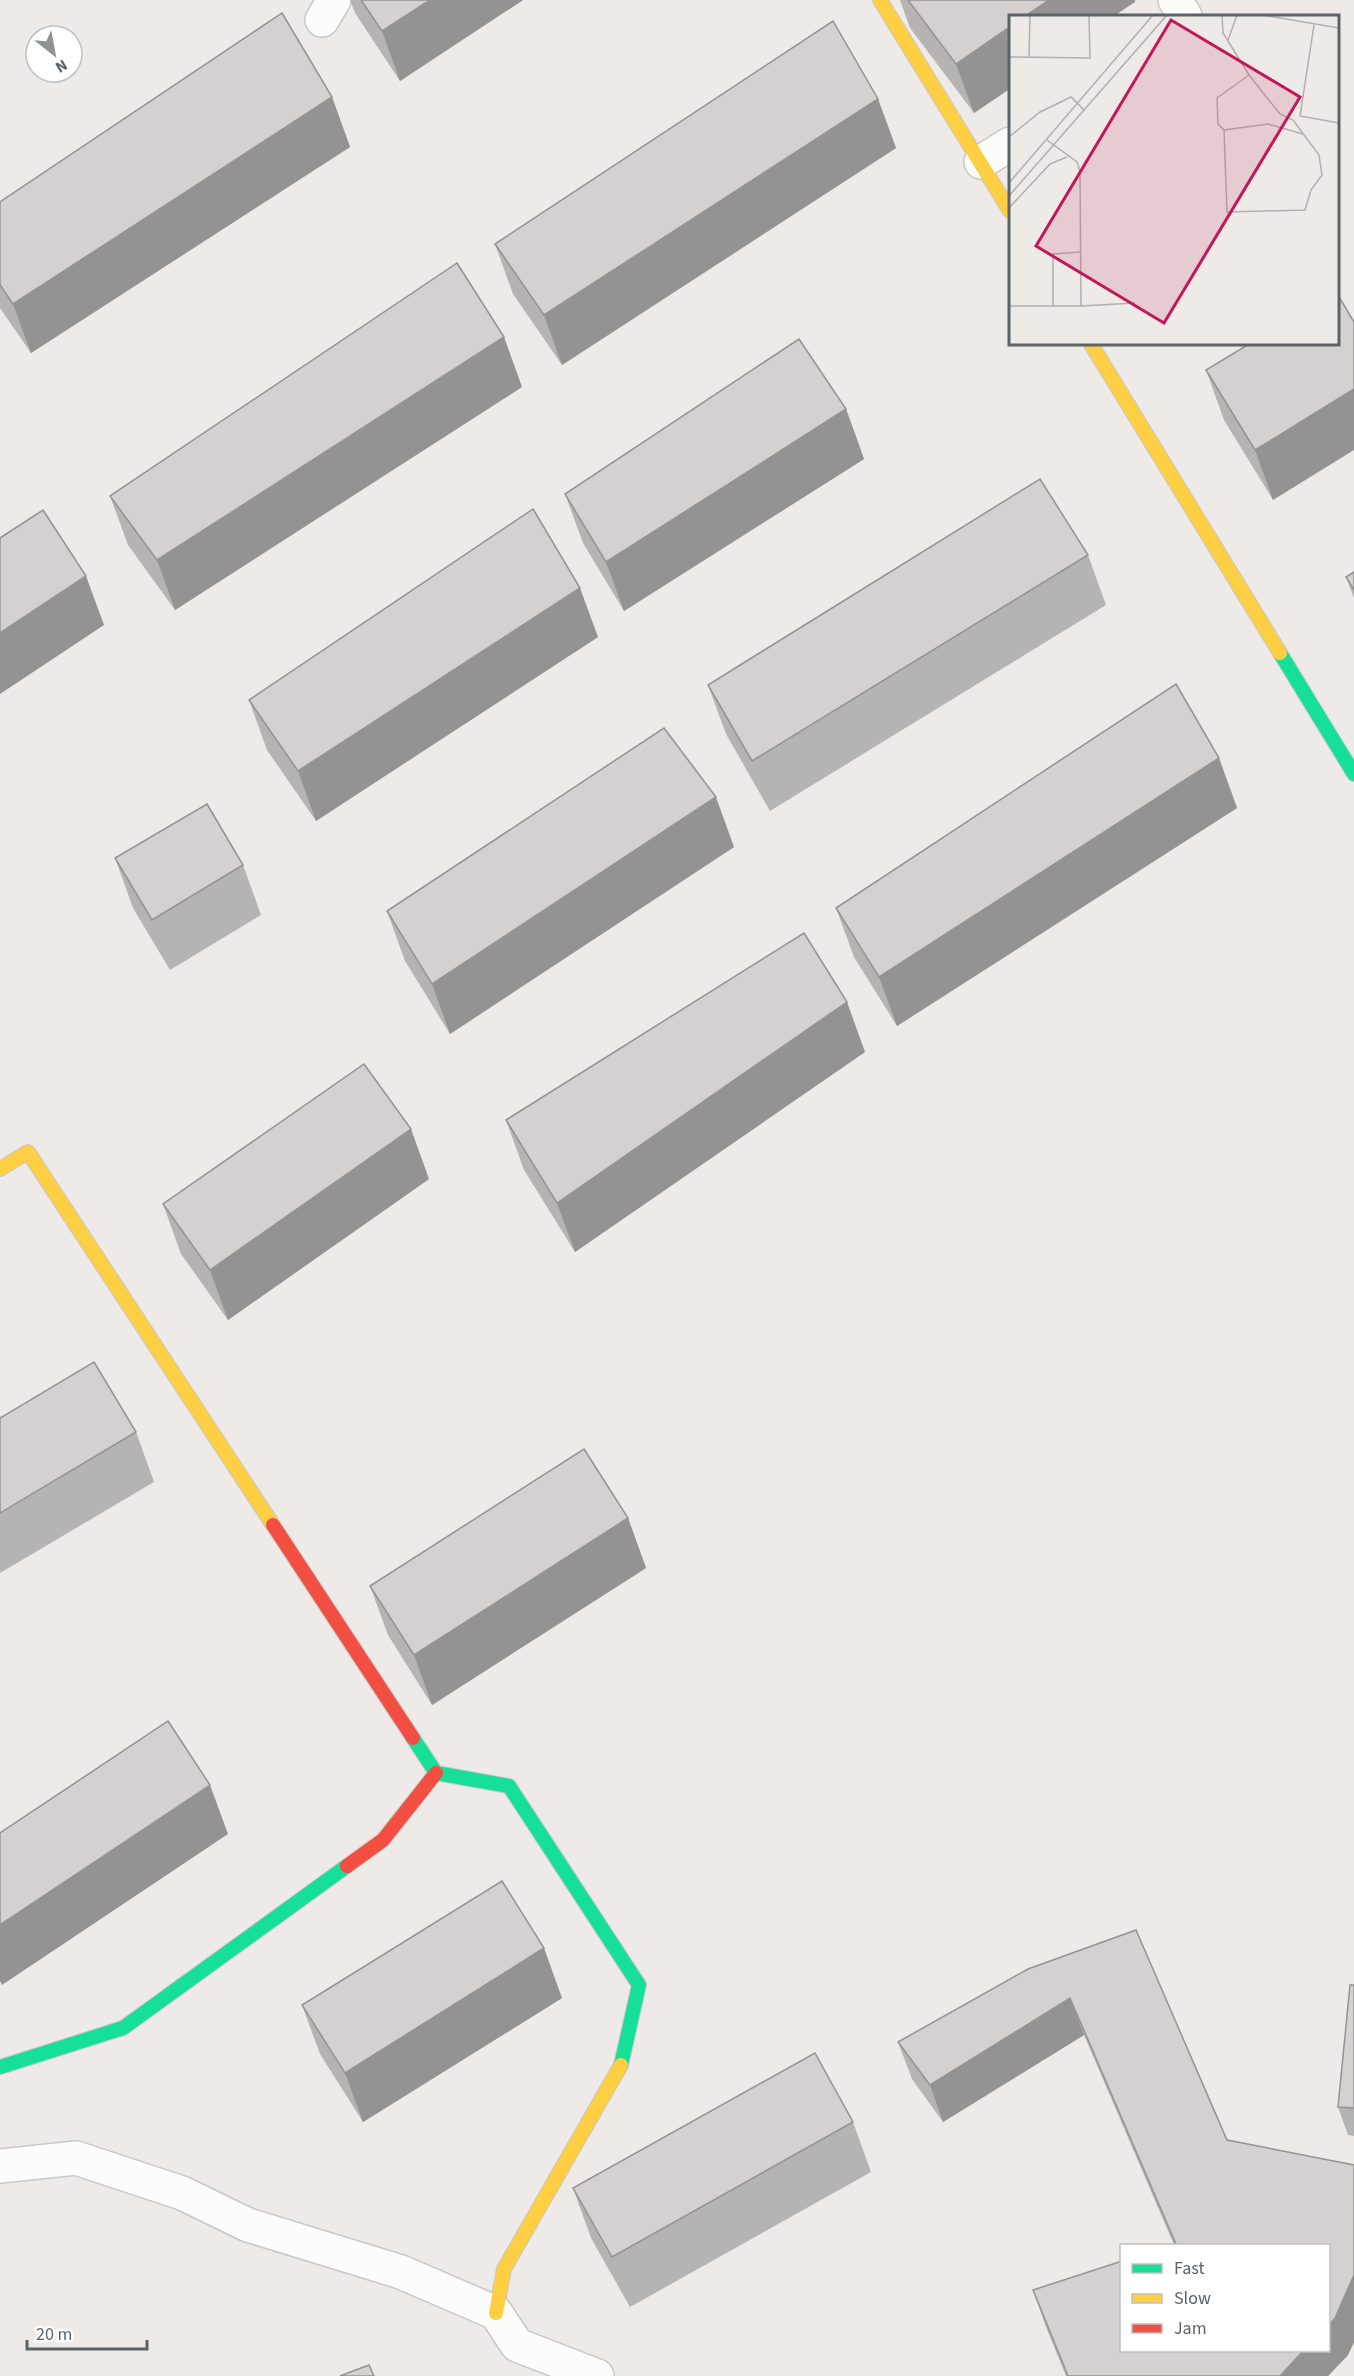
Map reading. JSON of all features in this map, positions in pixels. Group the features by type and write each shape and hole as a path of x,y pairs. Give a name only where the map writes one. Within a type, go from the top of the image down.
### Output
{"street":[{"path":"880,0 1009,208"},
{"path":"1175,0 1184,15"},
{"path":"981,162 1009,145"},
{"path":"1092,345 1354,774"},
{"path":"0,1168 28,1152 436,1773 509,1786 639,1985 622,2063 504,2269 496,2313"},
{"path":"0,2067 123,2028 383,1840 436,1773"},
{"path":"0,2166 76,2158 182,2193 248,2225 401,2272 496,2313 517,2345 597,2376"}],"building":[{"path":"361,0 430,0 382,31"},
{"path":"908,0 1049,0 1026,15 1009,15 1009,27 956,64"},
{"path":"282,13 332,97 13,304 0,285 0,202"},
{"path":"833,21 878,99 544,315 495,244"},
{"path":"457,263 504,337 157,560 110,496"},
{"path":"1339,297 1354,322 1354,389 1255,450 1206,370 1247,345 1339,345"},
{"path":"799,339 846,409 606,562 565,494"},
{"path":"1040,479 1088,555 752,761 708,685"},
{"path":"533,509 580,588 298,771 249,700"},
{"path":"43,510 86,576 0,633 0,538"},
{"path":"1354,572 1354,590 1346,577"},
{"path":"1176,684 1219,758 879,977 836,908"},
{"path":"664,728 716,797 432,984 387,911"},
{"path":"207,804 243,865 152,920 115,858"},
{"path":"804,933 847,1002 557,1203 506,1120"},
{"path":"364,1064 411,1129 210,1270 163,1204"},
{"path":"94,1362 136,1432 0,1513 0,1418"},
{"path":"584,1449 628,1518 414,1655 370,1586"},
{"path":"168,1721 210,1785 0,1925 0,1833"},
{"path":"502,1881 544,1948 345,2073 302,2005"},
{"path":"1136,1930 1227,2140 1354,2165 1354,2275 1335,2318 1330,2324 1330,2244 1176,2244 1070,1998 930,2085 898,2042 1028,1969"},
{"path":"1350,1985 1354,1985 1354,2108 1338,2107"},
{"path":"815,2053 853,2122 612,2257 573,2188"},
{"path":"1120,2262 1120,2352 1302,2352 1280,2376 1068,2376 1033,2290"},
{"path":"369,2365 374,2376 340,2376"}],"traffic: fast":[{"path":"1280,653 1354,774"},
{"path":"413,1738 436,1773 509,1786 639,1985 621,2065"},
{"path":"0,2067 123,2028 347,1866"}],"traffic: slow":[{"path":"880,0 1009,209"},
{"path":"1092,345 1280,653"},
{"path":"0,1169 28,1152 273,1525"},
{"path":"496,2313 504,2269 621,2065"}],"traffic: jam":[{"path":"273,1525 413,1738"},
{"path":"347,1866 383,1840 436,1773"}]}
